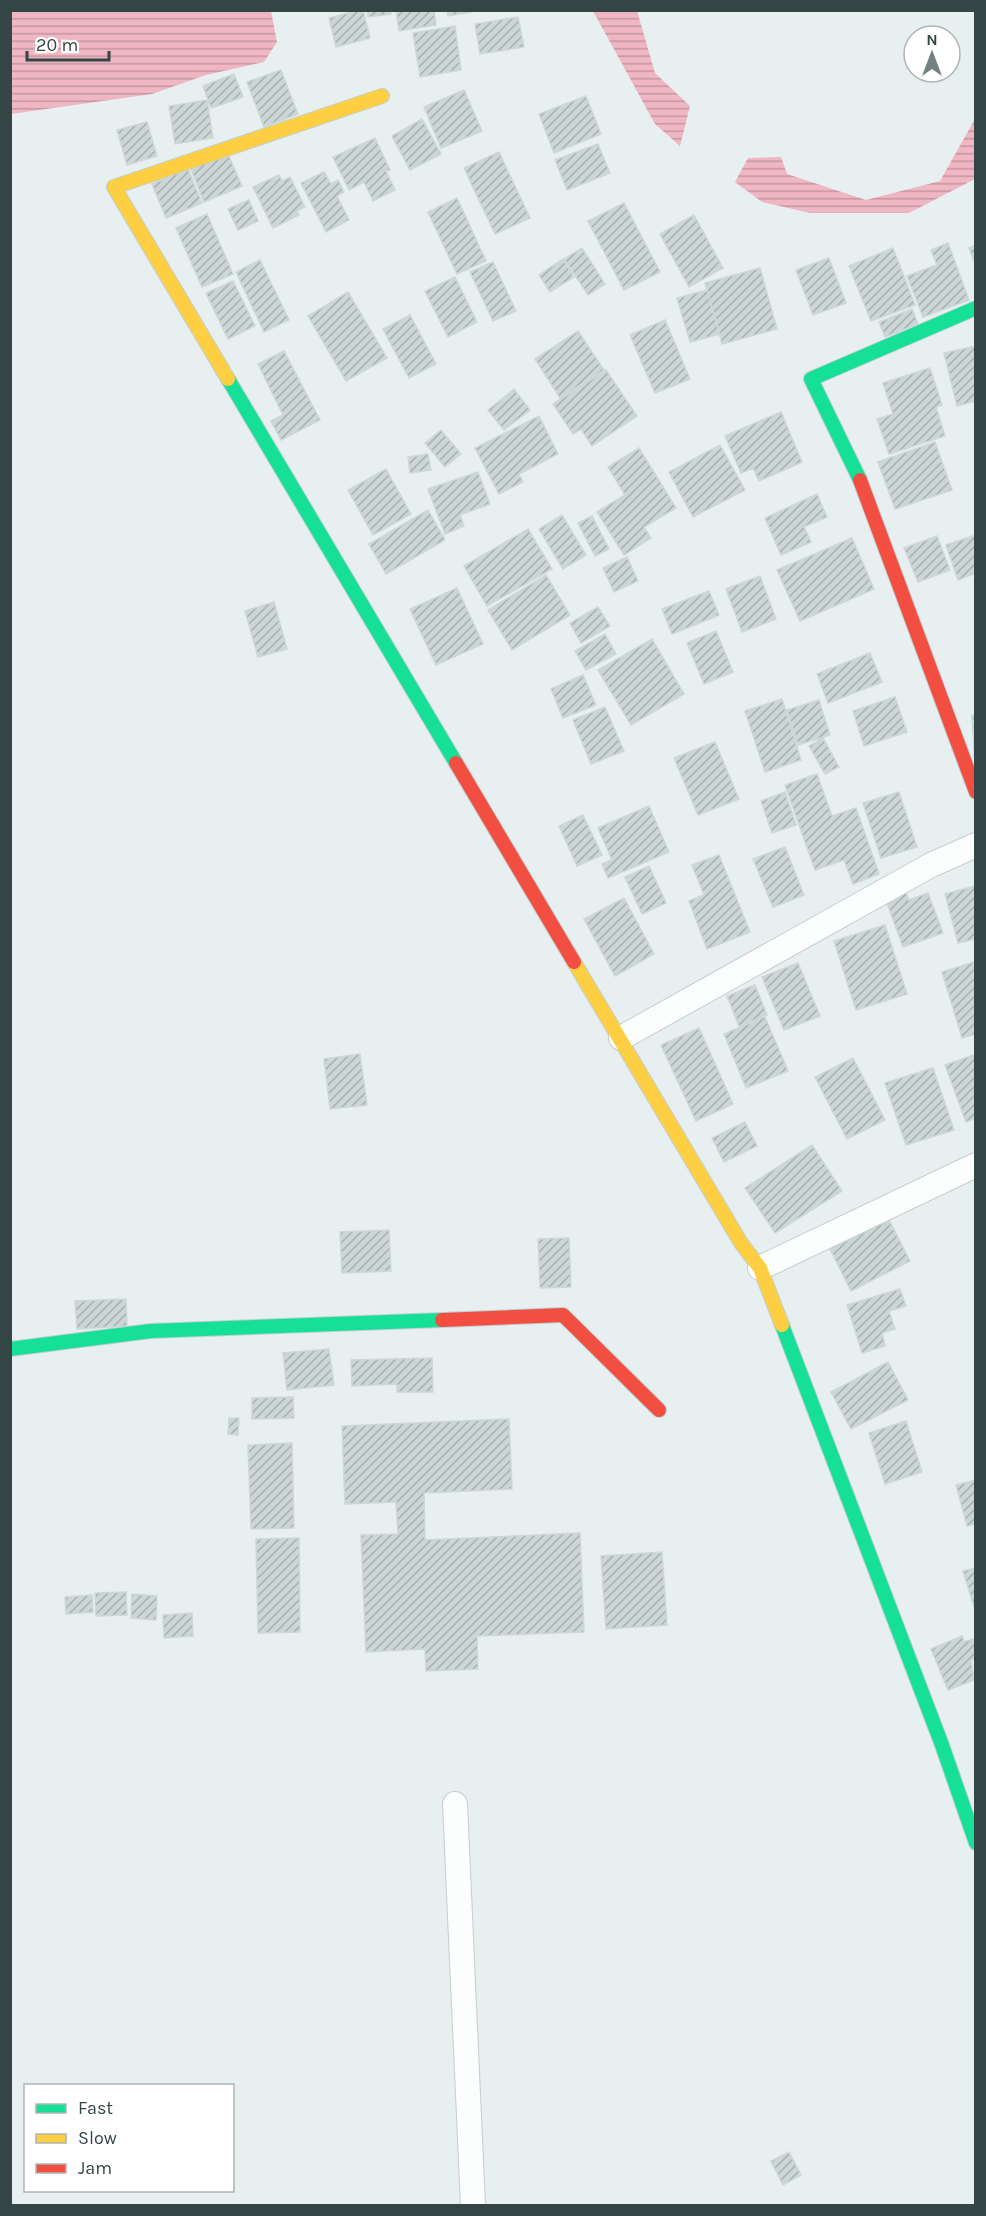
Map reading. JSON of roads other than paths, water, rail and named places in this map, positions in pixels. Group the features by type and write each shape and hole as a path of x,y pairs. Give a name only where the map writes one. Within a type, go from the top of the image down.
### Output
{"street":[{"path":"382,96 114,187 741,1243 760,1268 857,1528 942,1745 975,1843"},
{"path":"975,308 811,379 867,494 975,792"},
{"path":"621,1038 931,865 975,846"},
{"path":"760,1268 975,1165"},
{"path":"10,1349 151,1332 563,1315 658,1410"},
{"path":"455,1804 473,2205"}]}
